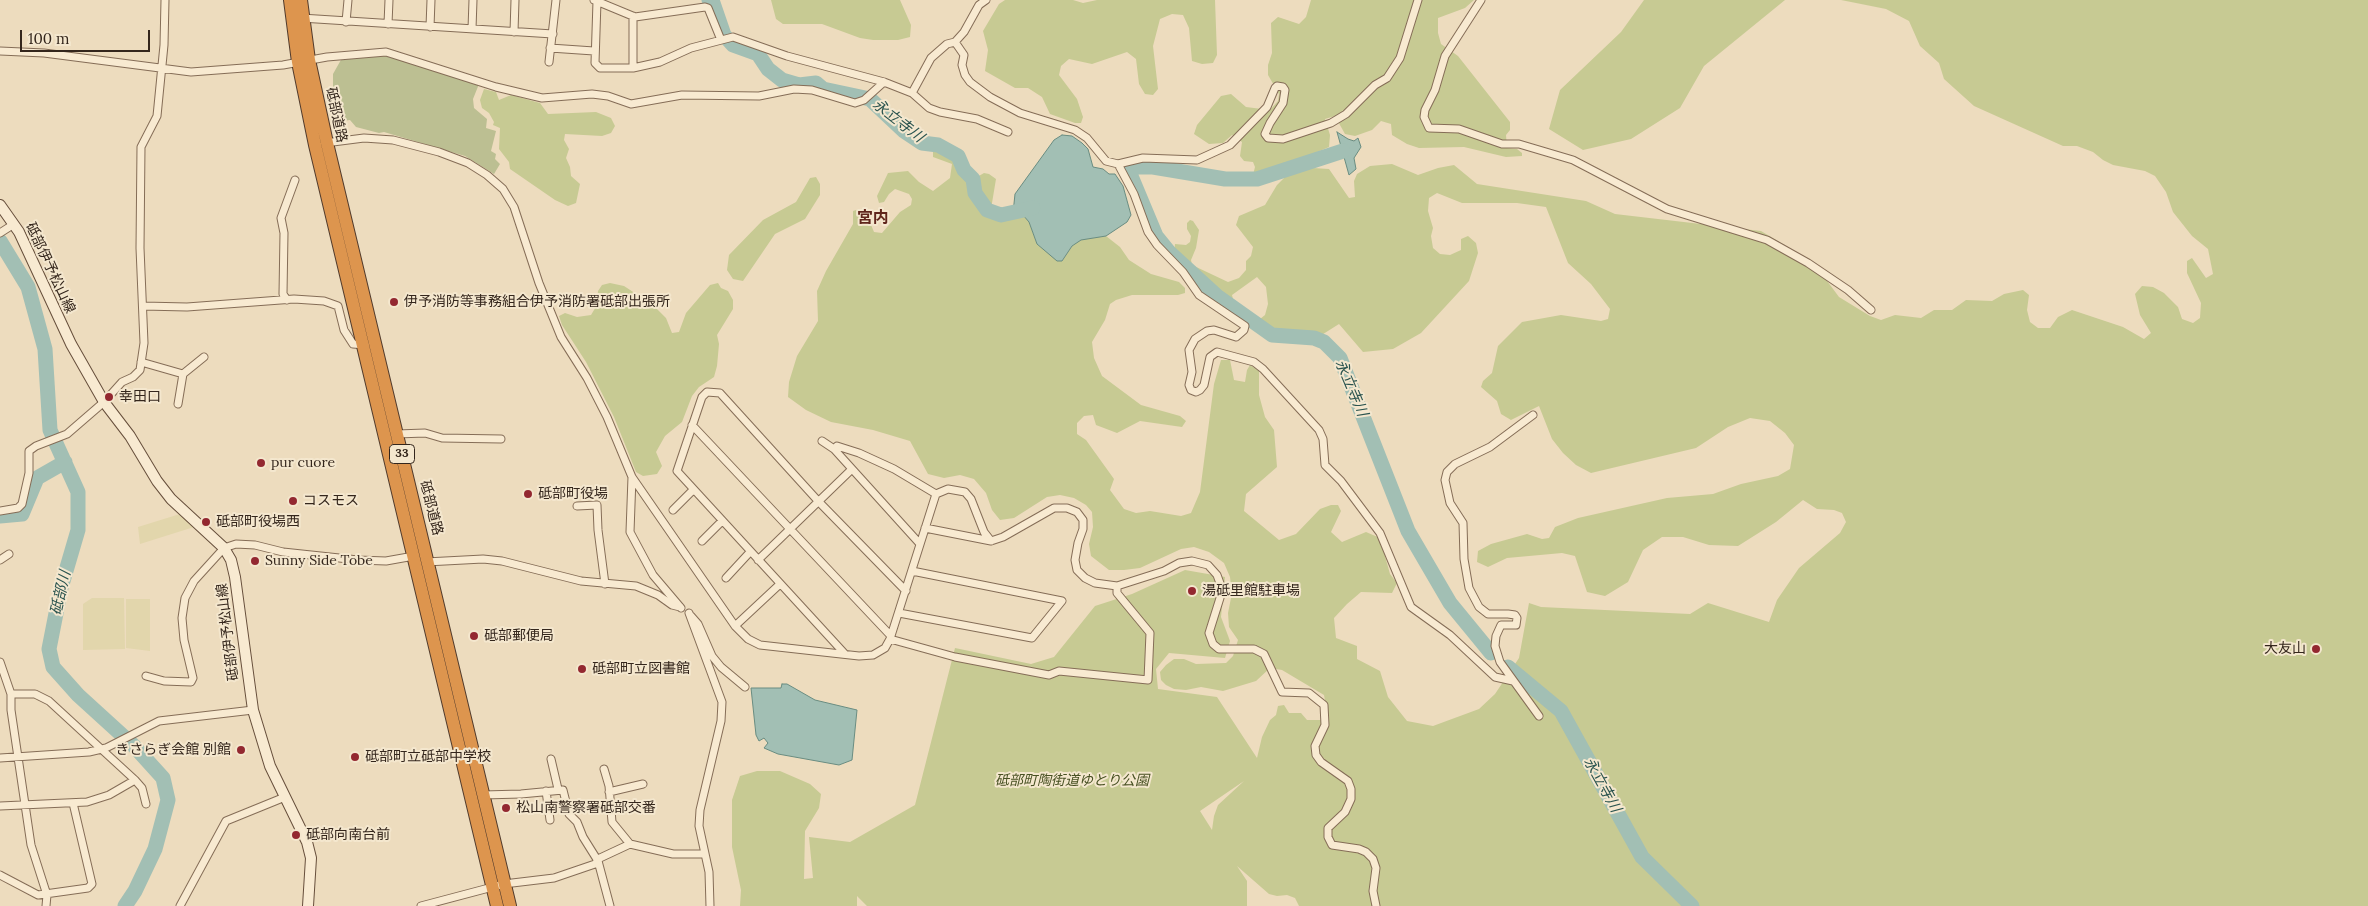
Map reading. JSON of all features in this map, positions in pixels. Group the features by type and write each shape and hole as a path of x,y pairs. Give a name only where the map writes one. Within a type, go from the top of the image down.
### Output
{"highway":[{"name":"砥部道路","path":"290,0 297,18 303,61 362,345 413,556 498,886 510,906"},
{"name":"砥部道路","path":"297,18 301,0"},
{"name":"砥部道路","path":"321,144 375,343 483,795 498,886 497,906"}],"main road":[{"name":"砥部伊予松山線","path":"0,205 7,229 104,402 130,436 157,481 171,500 224,548 231,560 236,577 253,710 270,766 307,842 311,858 308,906"}],"street":[{"path":"0,511 18,508 22,504 29,473 29,452 36,446 67,434 104,402 122,382 133,377 140,370 144,343 140,248 141,147 158,116 165,0"},
{"path":"346,22 348,0"},
{"path":"388,24 389,0"},
{"path":"430,27 431,0"},
{"path":"472,29 473,0"},
{"path":"514,32 515,0"},
{"path":"549,62 556,0"},
{"path":"912,93 931,58 947,44 955,42 964,32 979,5 986,0"},
{"path":"955,42 964,55 962,65 965,75 990,97 1020,113 1075,130 1087,138 1106,161 1118,164 1143,158 1197,160 1230,145 1267,107 1277,86 1283,86 1285,90 1283,103 1265,134 1268,138 1283,139 1331,123 1346,114 1375,85 1387,78 1400,58 1418,0"},
{"path":"1481,0 1445,56 1435,90 1425,110 1424,117 1429,128 1459,129 1502,144 1519,144 1573,160 1667,209 1767,240 1808,263 1848,290 1871,310"},
{"path":"723,40 708,8 705,7 633,16 596,1 597,45 594,51 594,63 600,68 633,68 660,62 691,48 733,38 787,56 884,82 912,93 929,108 977,119 1008,132"},
{"path":"633,16 633,68"},
{"path":"297,18 553,34"},
{"path":"550,48 594,51"},
{"path":"0,51 53,54 191,72 386,52 407,57 496,87 542,98 592,94 608,96 631,104 682,95 759,96 794,89 812,90 850,102 864,100 884,82"},
{"path":"321,144 364,138 393,140 439,152 468,163 487,175 503,189 514,207 539,283 561,338 587,378 607,417 632,477 735,626 748,639 760,645 774,648 859,656 874,655 885,648 891,638 936,494 948,488 965,492 971,499 984,532 991,541"},
{"path":"1118,164 1134,194 1148,232 1157,244 1183,272 1199,295 1245,326 1244,330 1236,337 1214,330 1207,330 1195,339 1189,350 1192,372 1189,386 1192,390 1196,392 1204,385 1210,357 1217,352 1254,362 1263,369 1324,439 1325,465 1341,481 1380,533 1411,606 1450,635 1495,677 1513,681"},
{"path":"287,300 283,294 284,232 281,218 295,180"},
{"path":"143,306 187,307 287,300 324,301 338,306 347,338 353,344 375,343"},
{"path":"178,404 183,374 204,357"},
{"path":"141,362 183,374"},
{"path":"845,654 676,471 702,397 707,392 720,393 820,502 906,591"},
{"path":"1533,415 1490,447 1455,464 1447,472 1445,480 1450,503 1463,524 1466,579 1479,607 1488,614 1508,614 1515,615 1517,618 1516,625 1502,625 1496,636 1495,646 1500,662 1539,716"},
{"path":"692,426 891,638 955,657 1050,675 1059,671 1148,680 1150,633 1118,593 1117,586"},
{"path":"397,434 425,433 449,439 501,440"},
{"path":"822,441 834,449 920,544"},
{"path":"834,449 837,446 858,453 894,469 936,494"},
{"path":"758,560 852,469"},
{"path":"632,477 630,532 639,552 653,574 698,624 712,656 721,667 746,687"},
{"path":"673,510 693,490"},
{"path":"577,506 597,505 598,530 605,584"},
{"path":"925,528 991,541 1011,533 1054,508 1067,508 1077,512 1083,520 1083,529 1075,560 1077,570 1084,578 1095,583 1117,586 1164,571 1179,563 1192,561 1208,565 1217,574 1220,586 1220,598 1209,633 1213,644 1219,649 1254,649 1264,654 1282,692 1309,693 1319,699 1324,705 1325,725 1315,746 1316,755 1321,762 1348,782 1351,789 1351,799 1345,812 1328,828 1328,837 1332,845 1358,849 1366,852 1373,859 1376,868 1373,891 1376,906"},
{"path":"702,541 722,521"},
{"path":"146,676 164,681 191,682 192,678 184,640 182,618 185,598 194,582 224,548 236,544 255,545 283,552 358,560 386,560 413,556 428,563 483,559 502,561 580,581 636,586 647,589 672,605 680,606"},
{"path":"726,578 750,552"},
{"path":"0,560 9,554"},
{"path":"899,613 1032,638 1062,601 912,571"},
{"path":"735,626 780,584"},
{"path":"689,613 722,702 721,721 700,810 699,826 709,872 710,906"},
{"path":"0,662 11,694 11,710 31,845 47,895 46,906"},
{"path":"11,694 26,692 43,696 104,748 135,780 142,788 146,804"},
{"path":"0,758 89,752 104,748 158,721 174,717 253,710"},
{"path":"551,759 558,789"},
{"path":"604,770 609,792 612,822 630,844 673,854 704,854"},
{"path":"0,806 87,802 109,795 135,780"},
{"path":"609,792 643,784"},
{"path":"483,795 563,790 569,814 577,822 583,838 598,861 610,906"},
{"path":"546,791 550,820"},
{"path":"180,906 226,821 284,797"},
{"path":"0,875 38,895 88,888 92,884 73,803"},
{"path":"420,906 498,886 554,878 595,864 630,844"}],"shaded area":[{"path":"1337,132 1354,141 1358,138 1361,147 1354,158 1356,169 1349,175"},
{"path":"1062,135 1072,136 1088,149 1093,167 1103,169 1109,174 1115,174 1123,186 1131,215 1127,222 1106,236 1081,240 1072,246 1062,261 1057,261 1037,244 1029,222 1023,215 1013,213 1015,194 1054,140"},
{"path":"180,514 194,527 140,544 138,527"},
{"path":"92,598 124,598 125,649 83,650 83,604"},
{"path":"126,599 150,599 150,651 126,648"},
{"path":"782,684 787,684 815,700 857,710 852,760 839,765 778,754 764,748 768,743 764,738 759,741 756,735 751,688 781,688"}],"green space":[{"path":"771,0 900,0 911,25 910,37 898,40 873,40 860,38 822,24 783,24 776,19"},
{"path":"1005,0 1073,0 1083,3 1097,0 1215,0 1217,55 1213,63 1202,64 1192,61 1189,28 1183,15 1172,14 1160,19 1153,46 1158,89 1153,95 1145,94 1139,84 1136,59 1127,52 1092,64 1069,59 1061,66 1059,75 1077,99 1083,117 1081,123 1075,123 1050,114 1042,97 1028,88 1015,88 985,71 988,50 983,31 999,4"},
{"path":"1311,0 1474,0 1465,8 1438,18 1438,33 1441,44 1458,56 1510,122 1510,130 1506,135 1507,148 1517,149 1522,153 1522,156 1506,157 1464,147 1419,148 1407,144 1392,135 1391,124 1381,121 1372,130 1355,136 1345,134 1335,116 1325,119 1330,135 1329,147 1263,175 1253,175 1255,167 1253,162 1244,161 1240,156 1242,142 1232,135 1223,143 1209,144 1194,134 1197,125 1221,96 1231,94 1246,107 1270,110 1278,101 1279,94 1268,75 1268,65 1272,53 1271,23 1278,17 1299,24 1306,17"},
{"path":"1644,0 1785,0 1704,66 1680,108 1631,139 1583,150 1549,129 1560,90 1621,32"},
{"name":"砥部町陶街道ゆとり公園","path":"1841,0 2368,0 2368,906 1299,906 1295,898 1287,895 1277,896 1269,894 1237,866 1247,881 1247,906 867,906 857,896 857,906 740,906 741,890 732,847 732,800 740,776 757,771 780,771 810,784 821,794 819,808 805,831 804,879 813,878 809,837 850,842 915,805 955,648 1031,664 1054,657 1095,606 1132,594 1185,570 1225,577 1221,617 1230,641 1225,658 1169,653 1156,669 1158,689 1217,697 1257,758 1262,737 1270,720 1276,715 1278,706 1284,705 1289,713 1301,713 1307,720 1323,720 1326,706 1324,695 1282,670 1270,668 1256,681 1223,691 1201,687 1186,690 1174,689 1161,680 1160,672 1174,659 1184,659 1196,664 1226,663 1233,656 1238,640 1229,627 1228,613 1232,593 1230,577 1224,563 1209,552 1194,547 1181,549 1140,568 1109,570 1091,556 1089,544 1093,527 1092,512 1086,505 1074,498 1060,495 1047,497 1014,518 1000,520 992,510 986,493 974,479 960,475 944,478 928,474 910,441 873,430 831,422 806,410 788,397 789,382 797,356 818,321 817,291 826,271 853,224 853,211 859,209 869,220 874,232 882,233 900,212 911,205 912,199 909,194 895,189 884,202 879,203 877,196 888,173 908,171 919,182 933,191 950,178 952,164 933,157 933,151 941,151 957,157 967,179 972,180 984,173 996,179 991,209 1000,218 1023,215 1029,222 1037,244 1062,261 1072,246 1081,239 1106,236 1120,247 1129,260 1151,274 1179,282 1185,288 1185,293 1178,295 1132,295 1116,300 1110,304 1105,320 1092,342 1094,358 1102,376 1141,405 1180,416 1186,421 1182,427 1140,421 1117,433 1096,425 1093,415 1084,416 1077,423 1077,434 1086,440 1114,479 1110,490 1124,509 1136,513 1150,511 1181,516 1191,513 1200,492 1214,384 1221,360 1230,360 1234,380 1245,382 1250,365 1259,371 1259,395 1265,417 1274,430 1277,467 1246,494 1244,511 1279,540 1296,534 1320,509 1331,505 1338,505 1341,511 1331,532 1342,542 1366,532 1380,538 1390,574 1397,583 1392,593 1361,592 1347,604 1334,618 1336,638 1357,646 1357,659 1380,671 1388,697 1407,721 1433,726 1479,709 1495,694 1519,658 1529,603 1541,607 1690,614 1708,603 1769,622 1777,600 1799,568 1840,533 1846,522 1842,513 1834,510 1817,509 1803,500 1776,522 1738,546 1709,545 1683,537 1662,537 1643,550 1628,582 1605,596 1587,592 1575,556 1562,553 1507,558 1488,567 1477,562 1478,551 1491,544 1527,534 1542,539 1549,538 1555,527 1578,518 1667,498 1713,494 1741,484 1778,476 1790,469 1794,445 1785,433 1770,421 1750,418 1728,427 1696,448 1591,473 1576,465 1552,439 1539,406 1511,420 1501,414 1497,401 1481,387 1483,381 1492,373 1498,346 1522,322 1561,315 1601,321 1608,319 1610,309 1591,284 1568,263 1546,207 1517,203 1462,203 1437,193 1429,198 1428,211 1433,228 1431,236 1433,248 1440,254 1450,255 1461,250 1461,239 1468,236 1476,243 1478,253 1469,281 1421,333 1393,349 1363,352 1339,324 1320,336 1299,338 1263,332 1258,325 1260,319 1265,315 1268,304 1266,287 1257,277 1232,295 1234,303 1245,311 1244,316 1240,317 1225,308 1174,255 1175,244 1186,245 1190,242 1191,236 1187,229 1187,223 1190,220 1193,221 1199,230 1196,248 1191,260 1192,265 1228,282 1239,278 1246,270 1246,261 1251,256 1253,247 1236,225 1239,216 1265,205 1277,185 1288,174 1313,168 1329,169 1349,198 1355,197 1354,181 1357,174 1370,166 1392,164 1418,175 1454,165 1477,184 1586,201 1615,214 1761,231 1813,262 1839,297 1870,316 1881,320 1895,315 1921,318 1934,310 1952,310 1966,300 1992,301 2004,294 2023,290 2029,295 2027,310 2030,322 2038,328 2050,328 2058,317 2072,310 2123,327 2144,339 2151,333 2140,315 2135,294 2142,286 2153,287 2164,293 2178,307 2182,319 2193,323 2200,318 2201,303 2187,273 2187,261 2192,258 2206,278 2213,274 2208,249 2192,236 2173,212 2166,192 2155,176 2145,171 2113,165 2093,152 2077,146 2063,146 1974,106 1944,79 1939,63 1920,46 1909,21 1886,9","holes":["1244,781 1218,805 1212,830 1200,811"]},
{"path":"385,54 479,84 473,99 474,108 487,119 486,128 496,131 491,151 496,154 495,159 500,164 494,174 465,156 384,132 379,133 356,127 350,120 343,121 338,118 338,110 333,104 333,74 342,58"},
{"path":"484,89 496,92 499,100 511,95 540,103 548,114 596,112 611,118 615,126 611,133 602,136 565,134 564,140 569,149 566,158 571,176 580,184 576,203 568,206 555,200 510,169 509,162 499,149 500,128 493,125 494,122 489,113 482,108 480,100"},
{"path":"816,177 820,184 820,195 805,219 775,234 743,281 733,279 727,270 729,255 763,220 796,202 810,178"},
{"path":"610,283 624,286 653,305 666,318 672,333 679,332 686,313 710,285 718,283 721,288 728,291 733,300 733,309 717,335 719,344 714,377 699,387 692,396 682,422 665,436 656,452 662,466 657,474 643,476 636,472 614,417 586,362 562,325 559,316 565,313 577,317 591,315 597,305 598,291 602,285"}],"waterway":[{"name":"永立寺川","path":"709,0 713,3 724,35 733,45 758,54 768,69 782,80 799,85 816,83 823,89 870,99 904,131 922,143 938,145 958,156 964,170 973,179 975,193 987,210 1001,215 1033,208"},
{"path":"1128,169 1153,167 1225,179 1257,179 1343,151"},
{"name":"永立寺川","path":"1128,169 1156,236 1169,252 1217,296 1272,335 1314,338 1324,342 1340,358 1408,531 1450,603 1491,653"},
{"name":"砥部川","path":"0,241 28,287 45,349 50,430 78,492 78,530 61,588 49,649 53,667 78,695 134,746 163,778 168,800 155,849 135,891 125,906"},
{"path":"0,516 22,514 37,478 65,462"},
{"name":"永立寺川","path":"1508,667 1561,711 1642,857 1692,906"}],"place":[{"name":"伊予消防等事務組合伊予消防署砥部出張所","path":"394,302"},
{"name":"幸田口","path":"109,397"},
{"name":"pur cuore","path":"261,463"},
{"name":"砥部町役場","path":"528,494"},
{"name":"コスモス","path":"293,501"},
{"name":"砥部町役場西","path":"206,522"},
{"name":"Sunny Side Tobe","path":"255,561"},
{"name":"湯砥里館駐車場","path":"1192,591"},
{"name":"砥部郵便局","path":"474,636"},
{"name":"大友山","path":"2316,649"},
{"name":"砥部町立図書館","path":"582,669"},
{"name":"きさらぎ会館 別館","path":"241,750"},
{"name":"砥部町立砥部中学校","path":"355,757"},
{"name":"松山南警察署砥部交番","path":"506,808"},
{"name":"砥部向南台前","path":"296,835"}],"district":[{"name":"宮内","path":"873,218"}]}
